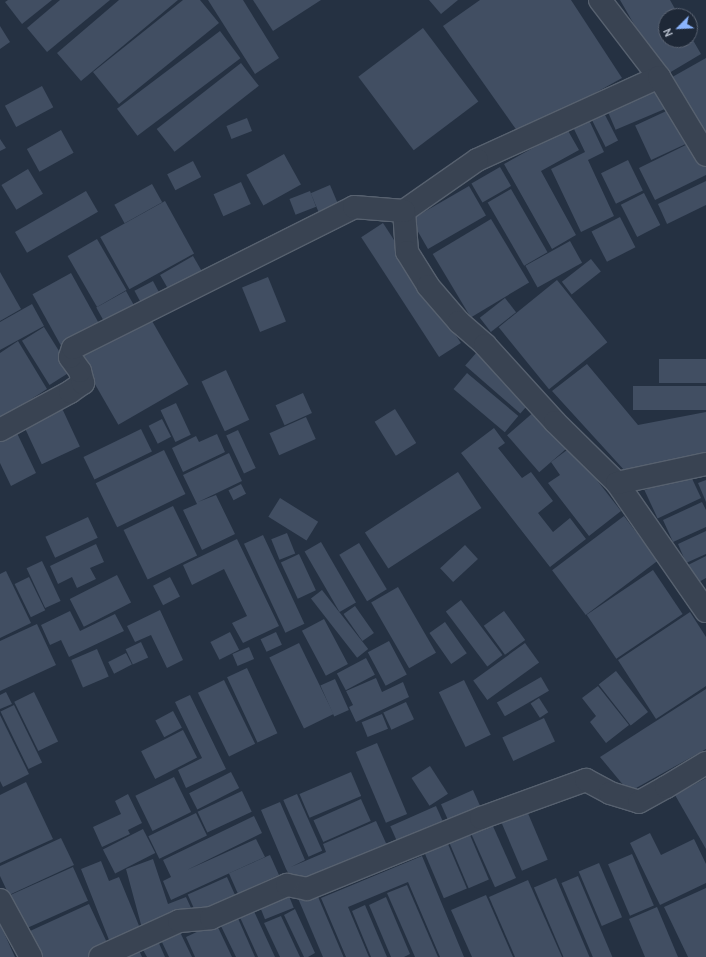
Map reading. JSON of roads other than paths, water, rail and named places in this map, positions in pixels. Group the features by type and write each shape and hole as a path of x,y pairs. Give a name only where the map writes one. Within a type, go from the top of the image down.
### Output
{"street":[{"path":"600,0 659,77 706,156"},
{"path":"0,430 70,392 83,383 80,371 70,357 73,348 354,207 404,210 477,160 659,77"},
{"path":"404,210 407,252 428,286 459,322 485,345 555,422 617,483 706,611"},
{"path":"617,483 706,464"},
{"path":"100,957 179,921 211,918 287,885 307,889 481,818 586,780 610,793 639,802 706,762"},
{"path":"0,900 31,957"}]}
